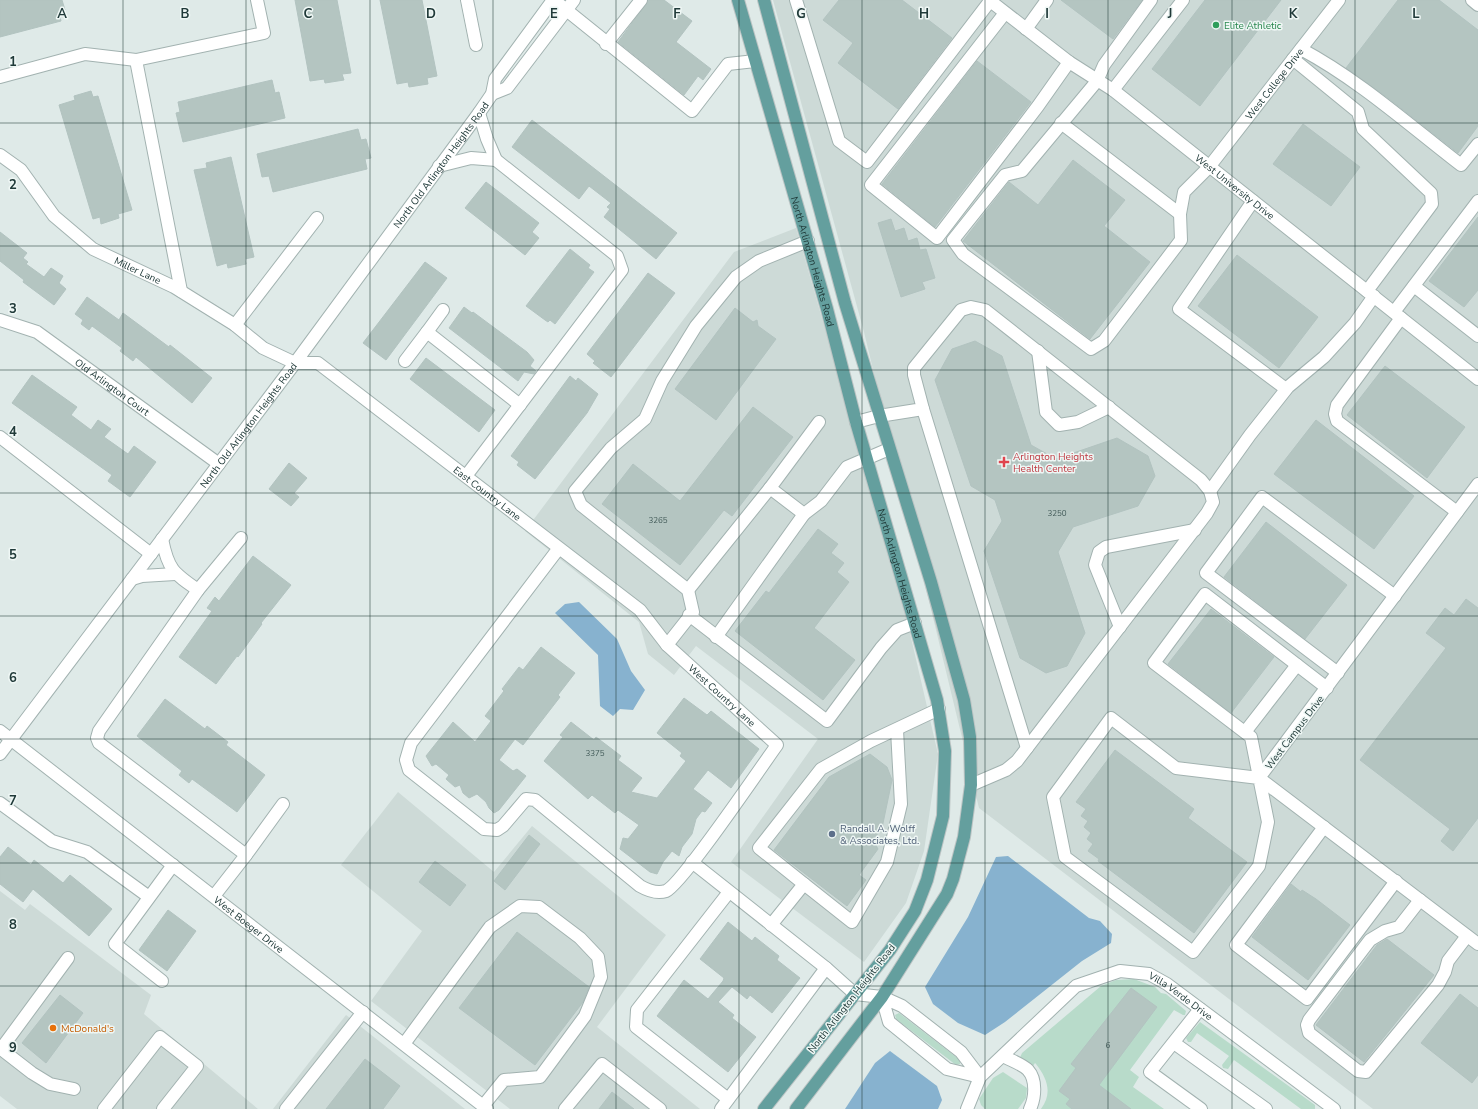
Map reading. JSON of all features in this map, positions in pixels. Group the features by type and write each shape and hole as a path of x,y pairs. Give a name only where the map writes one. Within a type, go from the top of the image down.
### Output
{"main road":[{"name":"North Arlington Heights Road","path":"738,0 808,241 866,458 939,709 945,751 943,816 927,880 915,911 890,950 764,1109"},
{"name":"North Arlington Heights Road","path":"764,0 825,232 879,416 957,671 970,737 971,785 964,837 953,879 947,894 882,997 796,1109"}],"street":[{"path":"0,77 85,54 136,60 264,33 256,0"},
{"path":"467,0 476,46"},
{"path":"553,0 606,44 692,111 728,64 755,61"},
{"name":"North Old Arlington Heights Road","path":"0,754 219,464 479,112 492,94 495,79 553,0"},
{"name":"North Old Arlington Heights Road","path":"492,94 507,88 574,0"},
{"path":"606,44 641,0"},
{"path":"796,0 840,141 868,162 989,0"},
{"name":"West University Drive","path":"989,0 1069,62 1113,90 1478,379"},
{"path":"1026,29 1047,0"},
{"path":"1151,0 1104,65 1097,81 1061,123 1180,214"},
{"path":"1113,90 1183,0"},
{"path":"1472,0 1478,5"},
{"name":"West College Drive","path":"1061,123 1022,171 1005,175 953,240 963,254 1091,349 1104,341 1182,240 1180,214 1184,192 1209,167 1297,54 1333,2"},
{"path":"1005,13 871,185 937,238 1038,106 1069,62"},
{"path":"1297,54 1327,63 1461,165 1478,144"},
{"path":"1210,491 1250,435 1286,389 1324,357 1355,323 1370,294 1432,204 1431,193 1363,129 1358,112 1297,54"},
{"path":"136,60 181,291"},
{"path":"466,476 622,270 618,256 496,160 486,139 479,112"},
{"name":"Miller Lane","path":"0,155 21,170 54,216 93,249 181,291 235,325 263,348 295,362"},
{"path":"439,166 471,158 496,160"},
{"path":"1252,201 1179,309 1286,389"},
{"path":"1457,512 1337,421 1335,414 1337,405 1398,315 1414,286 1478,201"},
{"path":"235,325 317,218"},
{"path":"667,645 692,612 688,590 581,505 575,491 611,448 645,419 662,381 696,326 736,277 759,261 808,241"},
{"path":"1414,286 1478,336"},
{"path":"971,785 1006,770 1017,762 1195,530 1213,502 1210,491 1201,480 985,310 971,307 961,310 914,368 914,375 923,410 1027,748"},
{"path":"405,361 443,310"},
{"name":"Old Arlington Court","path":"0,320 37,332 219,464"},
{"path":"427,332 520,405"},
{"path":"1038,351 1046,412 1059,425 1078,422 1108,407"},
{"name":"East Country Lane","path":"295,362 318,363 640,610 667,645"},
{"path":"856,422 879,416 923,410"},
{"path":"688,590 770,488 819,422"},
{"path":"0,437 151,554"},
{"path":"716,637 804,514 821,501 847,467 889,449"},
{"name":"West Campus Drive","path":"1478,484 1259,778 1478,944"},
{"path":"770,488 804,514"},
{"path":"1338,673 1206,573 1262,496 1395,596"},
{"path":"1120,626 1095,565 1099,552 1106,547 1195,530"},
{"path":"241,538 198,590 99,732 97,738 99,743 246,855"},
{"path":"162,539 166,555 175,574 198,590"},
{"path":"559,548 411,743 406,760 409,770 484,829 497,830 503,826 526,799 535,800 647,890 657,892 665,891 672,887 692,862 826,968 855,994 882,997 902,1006 961,1052 980,1077"},
{"path":"132,579 152,575 175,574"},
{"path":"1259,778 1176,768 1111,718 1053,797 1065,857 1193,952 1259,866 1268,822 1251,737 1154,663 1205,594 1327,688"},
{"path":"689,616 827,721 886,642 897,630 915,623"},
{"name":"West Country Lane","path":"667,645 777,744 692,862"},
{"path":"1245,732 1297,665"},
{"path":"897,730 901,804 887,862 852,922 759,848 821,768 871,741 939,709"},
{"name":"West Boeger Drive","path":"0,731 485,1107"},
{"path":"0,803 52,841 87,852 149,897"},
{"path":"214,896 283,804"},
{"path":"1324,827 1236,945 1306,998 1396,881"},
{"path":"162,981 115,944 173,864"},
{"path":"771,925 804,884"},
{"path":"728,1099 636,1027 637,1010 729,892"},
{"path":"1420,900 1399,927 1385,931 1370,940 1309,1020 1307,1025 1309,1033 1358,1071 1366,1072 1438,985 1445,972 1448,961 1467,936"},
{"path":"404,1044 490,927 520,906 539,907 580,938 598,957 601,978 585,1016 540,1077 504,1080 485,1107"},
{"path":"68,958 2,1048 32,1073 50,1084 74,1089"},
{"path":"721,1109 826,968"},
{"name":"Villa Verde Drive","path":"967,1109 980,1077 1076,986 1120,971 1149,974 1167,984 1330,1108"},
{"path":"882,997 889,1022 947,1069 980,1077"},
{"path":"1200,1009 1150,1072 1201,1109"},
{"path":"286,1109 363,1012"},
{"path":"104,1109 160,1038 197,1066 163,1109"},
{"path":"1174,1043 1266,1109"},
{"path":"1003,1056 1028,1070 1034,1084 1034,1098 1030,1109"},
{"path":"565,1109 602,1064 660,1109"}],"shaded area":[{"path":"773,0 1478,0 1478,1109 1373,1109 979,808 864,332"},
{"path":"796,228 899,586 938,754 924,851 906,903 864,962 731,862 818,739 696,646 674,675 648,654 639,622 525,531 734,252"},
{"path":"398,792 494,872 532,826 666,935 597,1027 700,1109 510,1109 371,1001 422,931 341,865"},
{"path":"0,891 25,910 30,904 151,995 144,1014 258,1109 17,1109 0,1096"},
{"path":"346,1015 465,1109 273,1109"}],"green space":[{"path":"1134,979 1155,987 1186,1011 1185,1015 1183,1015 1174,1010 1130,1070 1139,1077 1133,1087 1164,1109 1041,1109 1047,1097 1048,1091 1046,1080 1035,1063 1033,1066 1019,1060 1022,1053 1101,986 1116,980"},
{"path":"899,1013 960,1060 960,1064 956,1065 896,1019 895,1015"},
{"path":"1200,1022 1315,1105 1315,1109 1301,1109 1234,1060 1228,1069 1223,1068 1222,1065 1229,1056 1197,1033 1191,1042 1188,1042 1186,1038"},
{"path":"1003,1072 1027,1088 1026,1098 1018,1109 985,1109 981,1105 979,1099 993,1078"}],"water":[{"path":"579,602 617,639 631,671 645,690 633,710 620,709 613,716 600,706 598,655 555,613 565,604"},
{"path":"1008,856 1089,918 1100,921 1112,934 1111,943 1082,961 1005,1022 985,1035 958,1023 933,1004 925,987 968,917 996,857"},
{"path":"890,1051 937,1086 942,1100 938,1109 845,1109 875,1063"}],"building":[{"path":"0,0 62,0 65,10 59,12 61,21 0,37"},
{"path":"295,0 337,0 351,73 342,74 344,80 325,83 324,79 310,81"},
{"path":"380,0 422,0 437,76 427,78 428,84 409,87 408,82 397,84"},
{"path":"649,0 664,0 692,21 676,42 711,69 703,80 698,76 684,95 618,42"},
{"path":"839,0 902,0 952,38 898,109 838,63 853,43 823,20"},
{"path":"1061,0 1142,0 1113,39"},
{"path":"1205,0 1281,0 1200,106 1152,69"},
{"path":"1398,0 1439,0 1478,30 1478,126 1458,153 1388,98 1346,68"},
{"path":"977,61 1031,102 935,227 882,184"},
{"path":"272,80 275,93 279,92 285,118 183,142 176,113 180,112 178,102"},
{"path":"91,91 93,97 98,96 132,210 118,214 119,218 101,224 100,217 93,219 59,105 75,100 74,96"},
{"path":"532,120 677,233 656,259 604,217 610,209 607,207 611,203 589,186 579,199 512,147"},
{"path":"1303,124 1360,167 1331,206 1273,164"},
{"path":"358,129 361,140 366,139 371,158 365,159 367,169 273,192 269,176 262,177 257,154"},
{"path":"231,157 254,257 245,259 246,264 228,268 227,263 217,266 194,170 207,168 206,163"},
{"path":"1073,160 1125,200 1104,226 1150,262 1090,339 963,241 1009,182 1038,205"},
{"path":"486,182 539,223 532,232 539,238 525,255 465,208"},
{"path":"1478,217 1478,290 1464,307 1429,281"},
{"path":"891,219 895,231 904,228 908,241 917,238 920,250 926,249 935,278 922,282 925,289 901,297 878,223"},
{"path":"0,232 27,253 23,258 28,262 26,264 44,277 51,268 63,276 59,283 66,289 54,305 23,282 24,280 0,261"},
{"path":"570,249 590,265 588,268 594,272 555,324 550,320 548,322 526,306"},
{"path":"1237,255 1318,317 1279,368 1198,306"},
{"path":"425,262 447,278 386,360 363,343"},
{"path":"648,273 675,293 611,377 593,363 595,361 587,354"},
{"path":"87,297 119,320 123,313 169,347 170,345 212,378 192,403 136,357 133,361 120,351 122,348 92,326 89,330 81,324 83,320 75,314"},
{"path":"464,307 527,352 534,360 530,366 536,371 534,374 524,372 518,381 449,328"},
{"path":"735,308 753,322 757,320 758,326 776,339 716,420 675,389"},
{"path":"975,341 1002,356 1031,445 1056,459 1117,438 1148,456 1155,476 1138,506 1073,527 1058,552 1085,633 1067,666 1046,673 1020,658 984,551 1002,521 995,500 971,486 935,380 952,349"},
{"path":"426,358 495,410 479,432 410,379"},
{"path":"1385,366 1465,427 1427,478 1347,415"},
{"path":"32,375 77,407 71,415 91,430 98,420 111,429 104,437 128,454 134,446 156,462 130,497 108,481 112,475 12,403"},
{"path":"570,376 576,381 578,378 598,394 587,413 535,479 517,465 519,462 511,456"},
{"path":"753,407 793,437 732,516 724,510 680,565 602,504 633,464 680,501"},
{"path":"1316,420 1414,496 1374,549 1274,474"},
{"path":"289,463 307,478 294,493 299,497 291,506 269,489"},
{"path":"1266,522 1347,585 1305,639 1224,577"},
{"path":"818,529 838,544 831,553 844,563 837,572 849,582 814,628 855,660 823,700 735,631 766,591 769,593"},
{"path":"253,556 291,585 261,623 262,624 238,657 237,656 216,684 179,657 212,611 207,608 215,597 219,601"},
{"path":"1466,599 1478,608 1478,818 1453,851 1441,841 1450,829 1360,760 1446,648 1426,633 1445,608 1454,615"},
{"path":"1211,609 1274,657 1231,713 1168,664"},
{"path":"541,647 575,673 558,695 560,697 523,745 515,739 499,760 513,771 517,769 526,776 499,810 494,813 486,802 477,794 469,798 463,793 460,785 455,787 446,779 449,775 436,764 432,766 426,756 453,722 475,742 491,721 485,716 504,691 502,689 519,667 523,670"},
{"path":"684,698 707,715 711,711 759,749 731,788 708,770 693,789 712,803 705,812 702,811 696,819 692,834 682,847 679,856 672,851 663,862 657,874 650,872 620,849 623,838 628,839 639,825 618,810 615,813 592,795 588,799 544,761 563,737 560,735 571,722 594,740 596,737 621,756 618,760 642,778 631,792 657,798 686,761 680,756 682,753 657,733"},
{"path":"165,699 205,729 207,726 228,742 226,745 265,775 237,812 192,779 189,783 179,775 182,771 137,736"},
{"path":"1115,750 1194,809 1188,818 1247,862 1194,933 1098,861 1099,859 1088,851 1093,844 1087,839 1091,833 1084,827 1088,821 1081,816 1086,809 1076,802"},
{"name":"Randall A. Wolff & Associates, Ltd.","path":"870,754 887,767 892,780 882,828 873,840 878,849 859,875 866,880 847,906 774,850 829,777"},
{"path":"529,835 540,844 505,890 494,881"},
{"path":"8,847 31,865 34,860 63,883 70,875 112,909 89,936 33,889 23,902 0,884 0,857"},
{"path":"435,861 466,885 450,906 419,882"},
{"path":"1291,884 1301,892 1302,890 1316,899 1350,925 1308,980 1252,937"},
{"path":"168,910 196,931 167,971 139,950"},
{"path":"728,922 752,941 755,937 779,956 777,960 800,978 772,1013 750,995 747,999 732,987 718,1002 734,1015 732,1018 756,1037 728,1072 657,1016 684,980 708,999 723,981 724,978 700,959"},
{"path":"517,932 589,987 583,1002 535,1065 459,1008"},
{"path":"1387,939 1434,975 1364,1062 1316,1025 1377,945"},
{"path":"1131,988 1157,1007 1099,1085 1131,1109 1072,1109 1066,1104 1070,1099 1059,1091 1076,1068 1071,1064"},
{"path":"1460,994 1478,1008 1478,1075 1472,1083 1421,1043"},
{"name":"McDonald's","path":"60,995 83,1013 46,1063 22,1043"},
{"path":"365,1059 400,1086 383,1109 326,1109"},
{"path":"612,1092 634,1109 599,1109"}],"place":[{"name":"Elite Athletic","path":"1216,25"},
{"name":"Arlington Heights Health Center","path":"1004,462"},
{"name":"Randall A. Wolff & Associates, Ltd.","path":"832,834"},
{"name":"McDonald's","path":"53,1028"}]}
